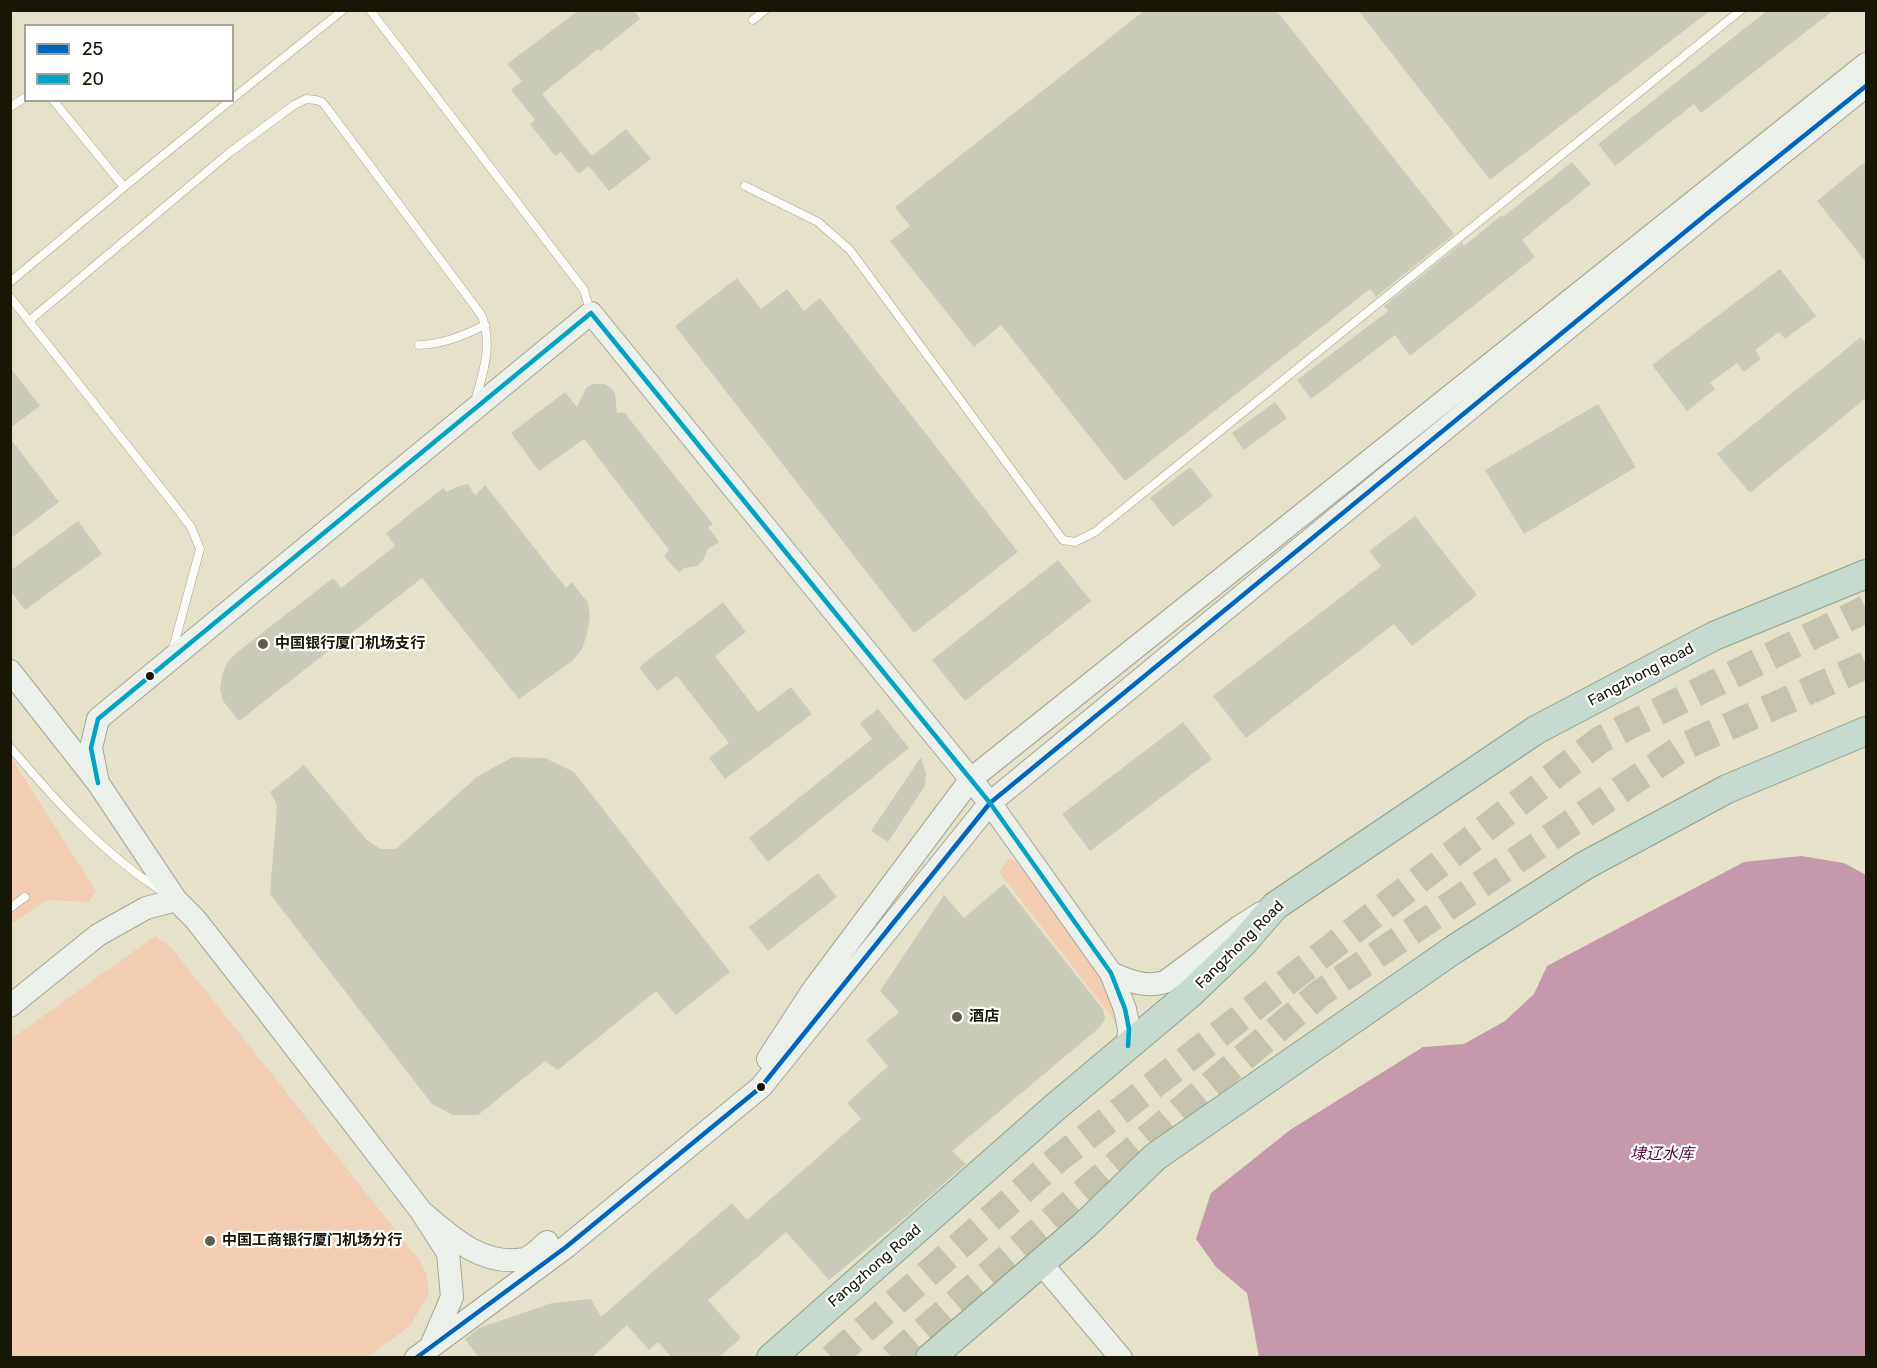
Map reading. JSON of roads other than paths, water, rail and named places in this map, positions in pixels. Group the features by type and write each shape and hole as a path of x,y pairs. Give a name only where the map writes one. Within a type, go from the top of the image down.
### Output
{"highway":[{"name":"Fangzhong Road","path":"771,1358 1046,1115 1192,992 1242,944 1275,906 1536,730 1714,636 1866,574"},
{"path":"930,1358 1086,1224 1155,1157 1453,950 1584,866 1717,795 1866,731"}],"main road":[{"path":"421,1211 461,1245 471,1250 493,1259 526,1259 754,1081 813,990 971,779 1658,232 1866,63"},
{"path":"423,1352 566,1247 761,1087 990,803 1866,86"},
{"path":"98,783 91,748 98,719 591,313 990,803 1111,973 1125,1009 1129,1029 1128,1046"},
{"path":"10,671 98,783 176,900 195,919 421,1211 448,1253 452,1296 423,1352"},
{"path":"10,1006 98,935 146,908 176,900"},
{"path":"1111,973 1139,984 1150,985 1165,982 1251,918 1275,906"},
{"path":"1041,1263 1121,1358"}],"lane":[{"path":"234,98 343,10"},
{"path":"370,10 584,290 591,313"},
{"path":"753,20 765,10"},
{"path":"745,186 818,222 850,250 1063,540 1075,542 1095,532 1741,10"},
{"path":"10,107 24,98"},
{"path":"29,321 110,251 244,142 294,105 310,99 322,102 327,108 475,304 485,325 488,348 472,412"},
{"path":"55,102 124,187"},
{"path":"10,282 230,102"},
{"path":"10,297 175,506 190,528 200,549 169,662"},
{"path":"419,345 452,340 485,325"},
{"path":"10,747 87,833 144,880 176,900"},
{"path":"10,909 25,897"}],"water":[{"name":"埭辽水库","path":"1801,856 1844,863 1866,875 1866,1357 1259,1357 1247,1293 1216,1267 1196,1239 1211,1193 1290,1130 1423,1047 1464,1044 1505,1021 1534,994 1547,966 1744,862"}],"tunnel":[{"path":"832,1358 1059,1158 1600,740 1866,609"},
{"path":"892,1358 1106,1173 1319,994 1685,746 1866,665"}],"place":[{"name":"中国银行厦门机场支行","path":"263,644"},
{"name":"酒店","path":"957,1017"},
{"name":"中国工商银行厦门机场分行","path":"210,1241"}]}
